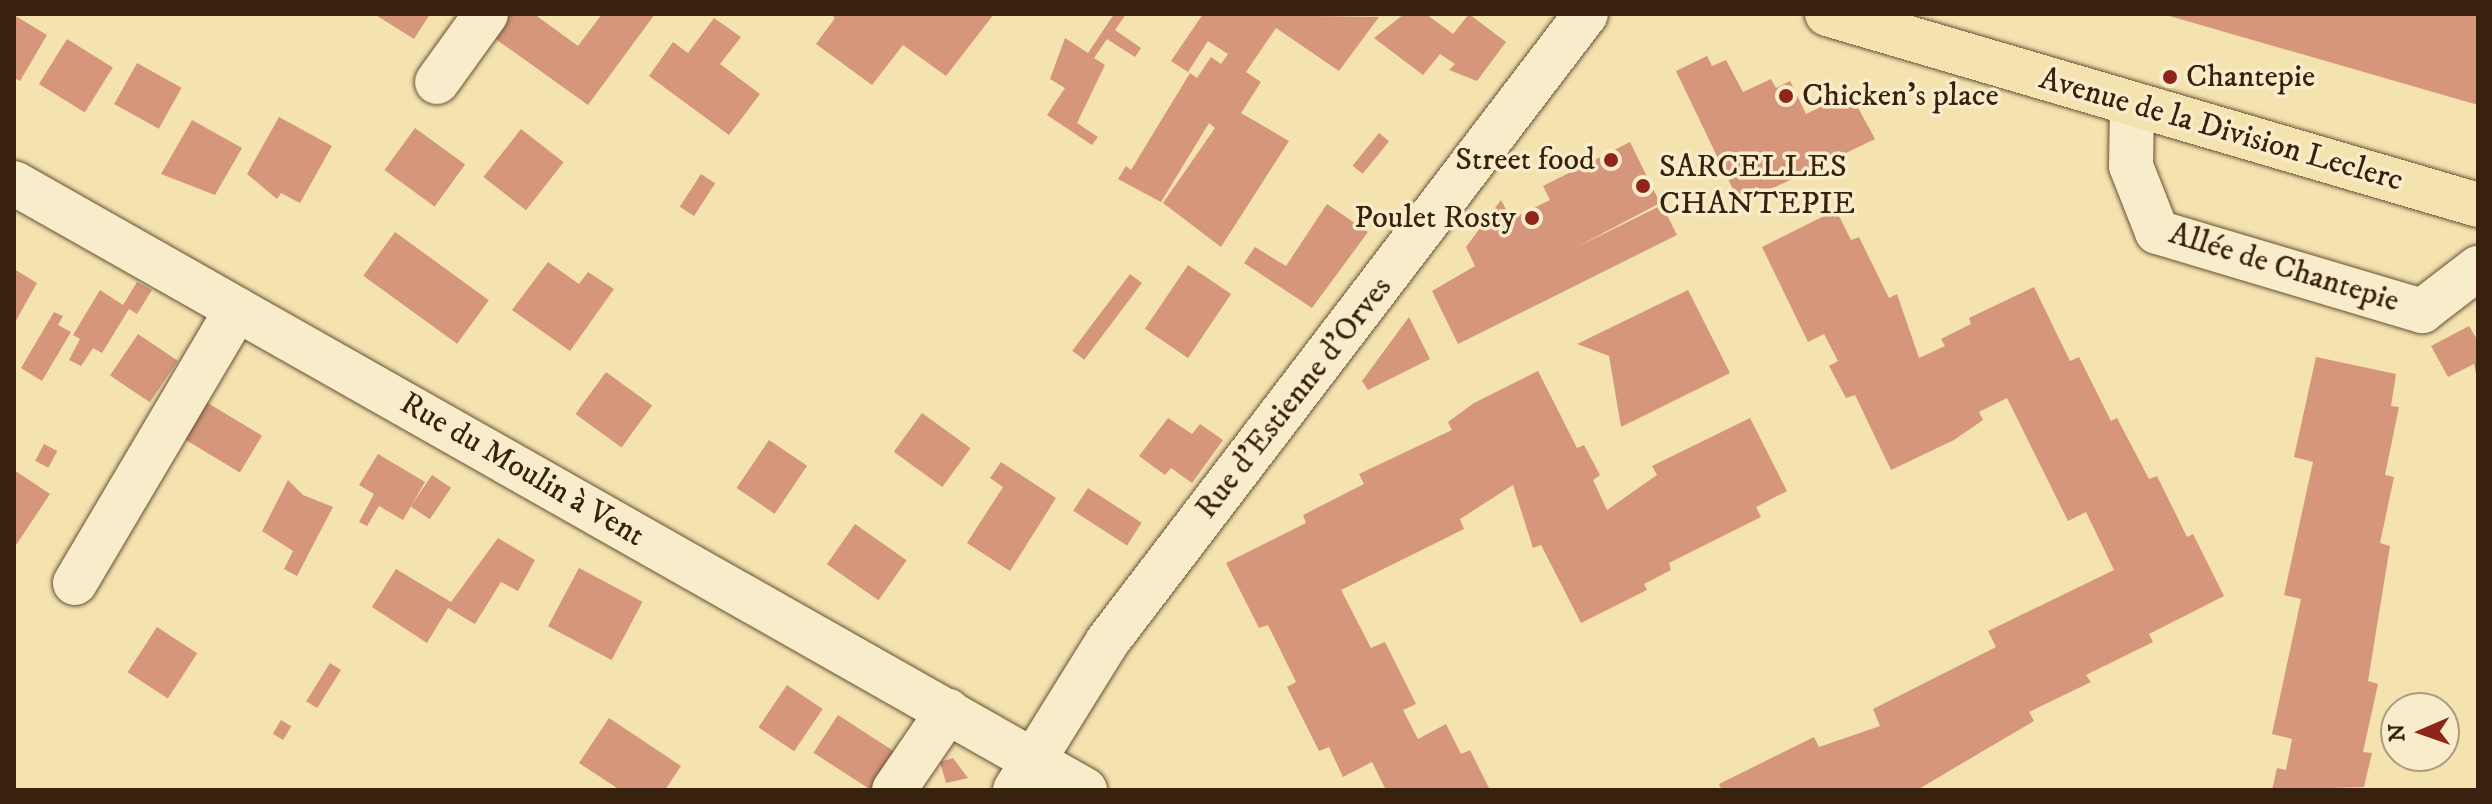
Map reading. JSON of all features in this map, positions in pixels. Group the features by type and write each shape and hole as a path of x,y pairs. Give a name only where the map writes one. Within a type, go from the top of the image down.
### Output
{"main road":[{"name":"Avenue de la Division Leclerc","path":"1827,14 2478,205"}],"street":[{"path":"437,82 486,14"},
{"name":"Rue d'Estienne d'Orves","path":"1022,774 1107,642 1586,14"},
{"name":"Allée de Chantepie","path":"2132,105 2131,166 2157,232 2422,311 2478,268"},
{"name":"Rue du Moulin à Vent","path":"14,183 948,711 1022,774"},
{"path":"75,583 237,309"},
{"path":"894,790 948,711"},
{"path":"1022,774 1085,790"}],"building":[{"path":"374,14 430,14 414,39"},
{"path":"505,14 534,14 578,46 602,14 655,14 588,105 490,35"},
{"path":"830,14 994,14 946,76 903,45 872,85 816,44 835,18"},
{"path":"1114,14 1126,14 1115,30 1141,48 1135,57 1107,39 1094,58 1105,65 1077,123 1098,137 1092,145 1047,115 1065,88 1050,79 1065,38 1088,53"},
{"path":"1203,14 1379,17 1339,71 1276,28 1246,72 1261,82 1241,113 1289,141 1221,247 1163,203 1215,128 1209,123 1161,202 1118,179 1126,166 1131,170 1190,73 1197,78 1211,57 1221,64 1228,54 1208,41 1188,72 1171,61"},
{"path":"1404,14 1426,14 1453,34 1469,14 1506,42 1477,81 1449,70 1455,64 1440,54 1423,75 1374,38"},
{"path":"2478,14 2478,105 2166,15"},
{"path":"14,15 47,35 20,81 14,78"},
{"path":"714,18 741,37 720,64 760,94 729,135 649,76 673,42 688,53"},
{"path":"67,39 113,68 85,113 39,84"},
{"path":"1707,56 1712,66 1726,60 1743,92 1771,79 1776,88 1790,81 1806,114 1850,93 1875,139 1740,204 1676,71"},
{"path":"137,63 182,88 159,129 114,104"},
{"path":"279,117 332,146 300,203 281,193 277,199 247,174"},
{"path":"192,120 242,148 215,195 161,174"},
{"path":"415,128 465,164 435,207 384,170"},
{"path":"521,129 564,162 526,210 483,177"},
{"path":"1379,133 1389,141 1363,174 1353,166"},
{"path":"1630,142 1660,203 1575,248 1662,205 1677,235 1458,344 1432,291 1475,266 1466,247 1501,200 1511,219 1550,200 1543,186"},
{"path":"701,174 715,183 694,216 680,207"},
{"path":"1327,204 1368,232 1312,308 1244,263 1255,247 1286,266"},
{"path":"1836,210 1851,240 1859,237 1889,298 1897,294 1919,358 1945,346 1941,339 1971,324 1969,318 2034,287 2070,361 2079,357 2111,421 2117,418 2149,479 2157,476 2187,537 2193,534 2224,596 2149,634 2153,642 2086,675 2091,682 2029,712 2034,721 1917,790 1722,790 1719,784 1814,737 1819,747 1880,726 1873,709 1996,647 1988,631 2114,570 2086,512 2068,521 2007,398 1979,412 1983,420 1954,440 1891,470 1855,395 1846,398 1829,366 1838,361 1824,334 1808,342 1762,247"},
{"path":"395,232 489,300 457,344 363,276"},
{"path":"548,262 579,284 588,272 614,289 570,351 512,310"},
{"path":"1188,265 1231,294 1188,358 1145,329"},
{"path":"14,269 37,283 14,324"},
{"path":"1130,274 1142,283 1084,360 1072,351"},
{"path":"137,282 152,290 137,314 129,309 102,353 93,348 81,366 69,360 80,339 73,335 100,290 123,305"},
{"path":"1688,290 1730,373 1621,427 1609,356 1577,344"},
{"path":"54,312 63,316 58,325 71,332 42,381 21,368"},
{"path":"1409,317 1430,359 1368,390 1362,381"},
{"path":"2469,326 2478,341 2478,382 2474,364 2448,377 2431,346"},
{"path":"138,334 178,361 150,402 110,375"},
{"path":"2316,357 2396,374 2391,406 2399,407 2385,475 2394,477 2380,543 2390,546 2368,681 2378,684 2363,752 2372,753 2364,787 2272,790 2277,768 2286,770 2292,739 2272,734 2301,599 2284,595 2313,462 2294,457"},
{"path":"1538,371 1577,448 1584,445 1600,475 1593,480 1607,510 1657,475 1652,466 1750,418 1787,491 1756,507 1761,517 1669,563 1671,570 1644,584 1647,590 1581,623 1541,545 1533,548 1513,485 1460,519 1464,529 1341,590 1371,648 1385,642 1416,704 1403,710 1418,739 1446,724 1461,754 1470,750 1490,790 1386,790 1372,762 1343,777 1329,747 1319,751 1287,687 1296,682 1268,625 1259,628 1226,563 1306,523 1303,515 1364,484 1359,474 1452,430 1448,422 1474,403"},
{"path":"606,372 652,406 622,448 575,414"},
{"path":"196,396 262,436 240,473 174,433"},
{"path":"922,413 971,448 942,487 894,452"},
{"path":"1168,418 1192,434 1200,424 1223,440 1192,483 1171,468 1165,475 1139,456"},
{"path":"769,440 807,466 775,514 737,488"},
{"path":"44,444 57,451 48,468 35,461"},
{"path":"378,454 425,482 403,520 379,506 367,526 359,522 374,494 359,485"},
{"path":"1001,462 1056,498 1010,571 967,543 1003,487 990,478"},
{"path":"14,470 50,494 14,548"},
{"path":"432,475 451,488 430,519 411,507"},
{"path":"288,480 303,495 333,507 297,576 284,569 293,551 262,531"},
{"path":"1088,488 1142,523 1127,546 1073,511"},
{"path":"855,524 907,560 879,600 827,564"},
{"path":"498,538 535,560 518,591 501,582 475,624 448,608 427,643 372,607 396,569 451,602"},
{"path":"579,568 643,602 612,660 548,626"},
{"path":"157,627 197,653 168,698 128,672"},
{"path":"330,663 341,670 317,708 306,701"},
{"path":"787,685 823,709 794,751 758,727"},
{"path":"838,715 896,753 872,790 813,753"},
{"path":"609,718 681,766 665,790 620,790 579,763"},
{"path":"281,720 291,726 283,740 273,734"},
{"path":"953,758 968,778 946,783 940,762"}],"place":[{"name":"Chantepie","path":"2170,77"},
{"name":"Chicken's place","path":"1786,96"},
{"name":"Street food","path":"1611,160"},
{"name":"SARCELLES CHANTEPIE","path":"1643,186"},
{"name":"Poulet Rosty","path":"1532,218"}]}
